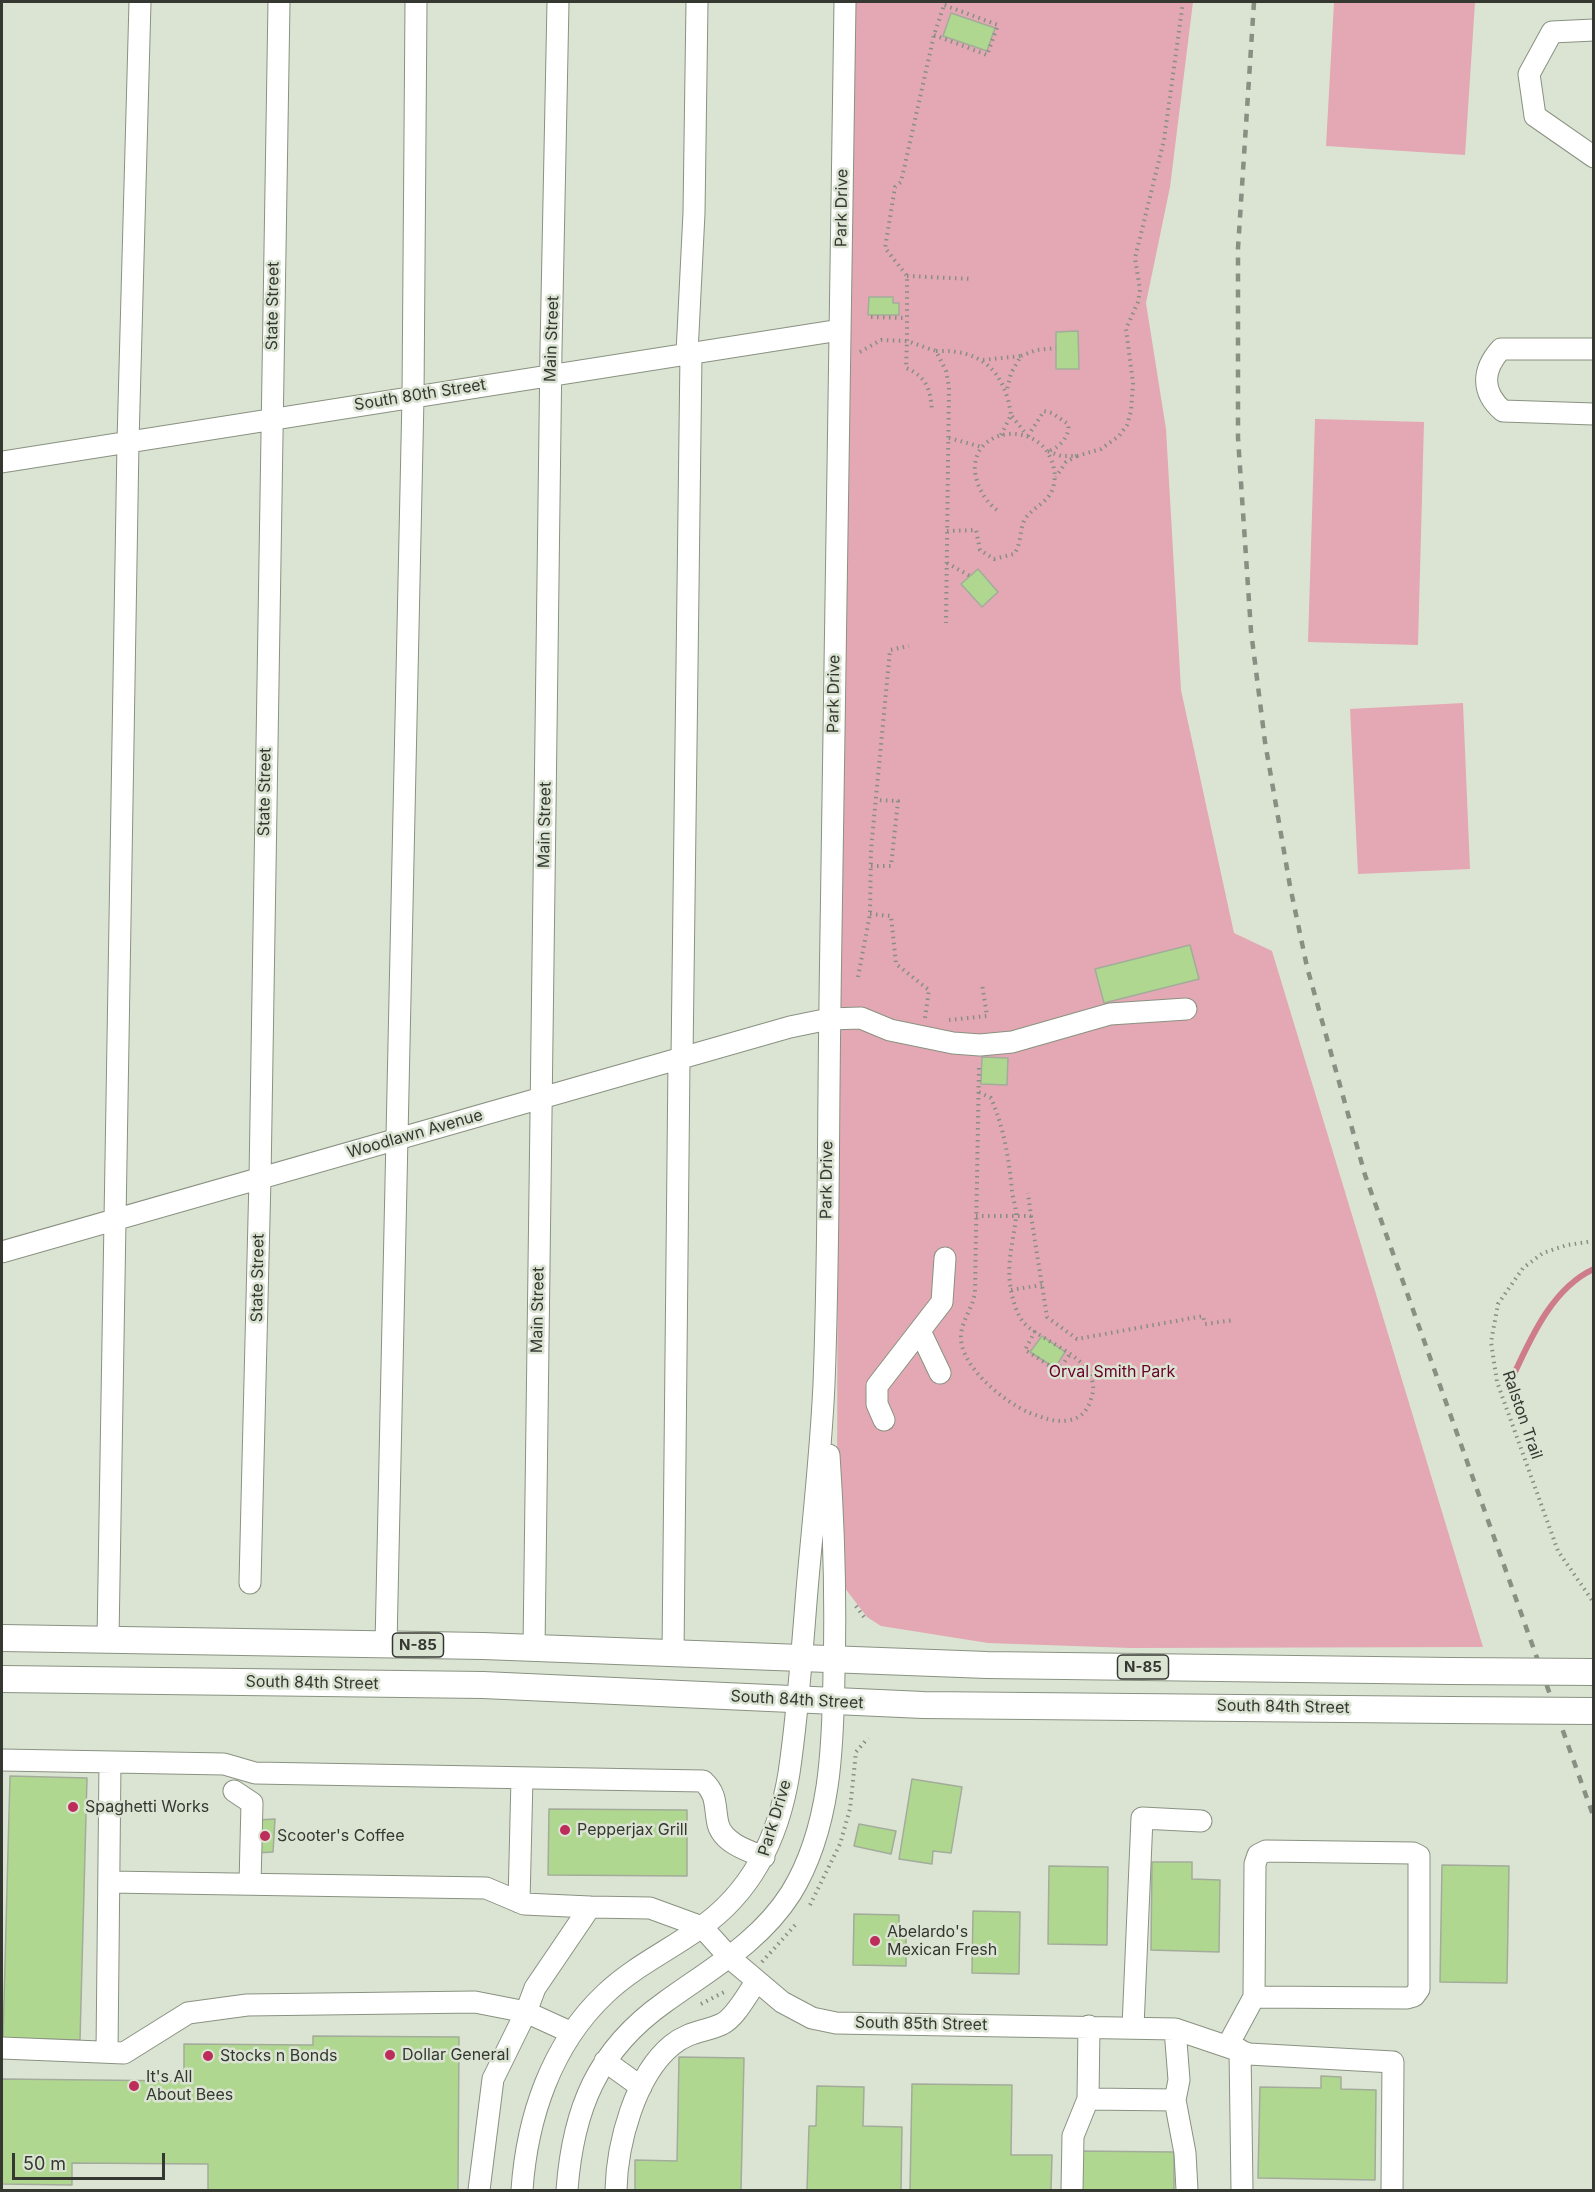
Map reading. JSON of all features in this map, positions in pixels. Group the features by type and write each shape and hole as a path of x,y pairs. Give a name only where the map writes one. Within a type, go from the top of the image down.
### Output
{"main road":[{"name":"N-85","path":"2,1638 534,1648 987,1665 1593,1672"},
{"name":"South 84th Street","path":"2,1679 483,1685 834,1702 1011,1707 1593,1711"}],"street":[{"path":"108,1639 128,442 140,2"},
{"name":"State Street","path":"250,1583 260,1178 279,2"},
{"path":"386,1644 395,1139 413,397 416,2"},
{"name":"Main Street","path":"534,1648 558,2"},
{"path":"673,1654 689,353 694,213 697,2"},
{"name":"Park Drive","path":"522,2190 525,2154 533,2119 544,2087 572,2033 607,1992 632,1971 702,1927 744,1887 764,1857 785,1793 798,1700 824,1386 845,2"},
{"path":"1593,30 1552,32 1529,74 1535,116 1593,157"},
{"name":"South 80th Street","path":"2,462 840,330"},
{"path":"1593,349 1509,347 1501,349 1489,362 1487,373 1488,393 1503,411 1593,414"},
{"name":"Woodlawn Avenue","path":"2,1252 790,1027 829,1019 861,1018 890,1030 953,1043 980,1045 1012,1042 1110,1014 1186,1009"},
{"path":"884,1420 876,1404 878,1386 942,1302 945,1258"},
{"path":"920,1331 940,1373"},
{"name":"Park Drive","path":"567,2190 571,2144 577,2119 596,2075 605,2061 624,2036 642,2021 730,1958 761,1932 780,1910 805,1865 818,1829 831,1754 835,1659 834,1529 824,1386"},
{"path":"2,1760 224,1764 255,1773 703,1781 712,1790 716,1799 719,1826 726,1838 764,1857"},
{"path":"107,2052 110,1762"},
{"path":"519,1902 522,1778"},
{"path":"234,1791 252,1803 250,1884"},
{"path":"1133,2027 1142,1818 1201,1821"},
{"path":"1242,2190 1234,2048 1254,1997 1255,1864 1258,1855 1266,1851 1413,1852 1419,1856 1419,1989 1414,1996 1407,1998 1254,1997"},
{"path":"109,1882 486,1888 519,1902 650,1908 702,1927"},
{"path":"479,2190 493,2079 526,2012 535,1988 590,1907"},
{"name":"South 85th Street","path":"702,1927 730,1958 797,2011 836,2023 1175,2029 1249,2055 1393,2062 1392,2190"},
{"path":"616,2190 631,2110 649,2069 672,2045 694,2031 723,2023 757,1981"},
{"path":"2,2048 124,2053 188,2013 247,2005 475,2002 526,2012 572,2033"},
{"path":"1072,2190 1073,2136 1088,2098 1089,2026"},
{"path":"1175,2029 1179,2080 1174,2100 1185,2153 1187,2190"},
{"path":"605,2061 641,2087"},
{"path":"1088,2098 1174,2100"}],"path":[{"path":"947,531 976,530 977,543 982,554 994,559 1008,558 1018,548 1026,519 1049,496 1061,467 1077,456 1101,448 1119,436 1127,425 1131,411 1133,383 1126,329 1138,303 1140,290 1135,258 1164,140 1183,2"},
{"path":"932,410 931,394 925,379 906,368 907,276 885,248 895,187 901,182 934,35 944,3 998,25 987,55 934,35"},
{"path":"907,276 972,279"},
{"path":"871,317 906,318"},
{"path":"854,356 881,340 907,341 936,351 953,351 981,360 1007,359 1036,350 1056,348"},
{"path":"936,351 946,371 948,387 946,623"},
{"path":"1006,391 1011,373 1021,356"},
{"path":"981,360 995,373 1006,391 1011,415 1027,436 1047,452 1060,456 1077,456"},
{"path":"1027,436 1044,411 1052,413 1068,424 1068,432 1058,448 1047,452"},
{"path":"997,510 986,501 978,484 975,468 982,447 1000,435 1011,415"},
{"path":"1000,435 1027,436"},
{"path":"949,438 982,447"},
{"path":"1047,452 1054,468 1055,480"},
{"path":"947,562 970,576"},
{"path":"858,977 870,914 876,800 890,650 909,646"},
{"path":"871,866 891,866 898,801 876,800"},
{"path":"870,914 891,915 896,964 930,990 924,1022 934,1021"},
{"path":"945,1020 987,1016 982,984"},
{"path":"979,1092 991,1098 1009,1158 1016,1217 1008,1265 1011,1290 1020,1317 1035,1331 1070,1354 1091,1377 1093,1393 1080,1416 1058,1422 1023,1410 1002,1397 977,1372 964,1353 961,1332 974,1304 975,1292 976,1216 979,1092 980,1054"},
{"path":"1028,1193 1047,1317 1077,1339 1203,1316 1205,1324 1234,1320"},
{"path":"976,1216 1031,1216"},
{"name":"Ralston Trail","path":"1593,1241 1567,1245 1543,1253 1523,1268 1498,1304 1491,1342 1497,1382 1558,1551 1593,1603"},
{"path":"1011,1290 1042,1285"},
{"path":"1035,1331 1025,1350 1058,1371 1070,1354"}],"green space":[{"name":"Orval Smith Park","path":"854,2 1193,2 1170,187 1146,303 1166,429 1181,690 1234,933 1272,951 1483,1647 1130,1648 988,1643 881,1626 867,1617 841,1583 837,1516 838,1049"},
{"path":"1334,2 1475,2 1465,155 1326,146"},
{"path":"1315,419 1424,422 1418,645 1308,642"},
{"path":"1463,703 1470,869 1358,874 1350,709"}],"building":[{"path":"951,13 995,28 987,51 943,36"},
{"path":"869,297 893,297 893,303 899,303 899,315 868,315"},
{"path":"1078,331 1079,369 1056,369 1056,332"},
{"path":"978,569 998,592 982,607 961,584"},
{"path":"1190,945 1199,979 1104,1003 1095,969"},
{"path":"982,1057 1008,1058 1007,1085 981,1084"},
{"path":"1042,1336 1065,1352 1055,1368 1030,1352"},
{"path":"10,1776 87,1778 80,2040 3,2038"},
{"path":"912,1779 962,1787 951,1853 933,1851 932,1864 899,1859"},
{"path":"549,1809 687,1810 687,1876 548,1875"},
{"name":"Scooter's Coffee","path":"275,1819 273,1852 256,1853 257,1820"},
{"path":"859,1824 896,1831 891,1854 854,1846"},
{"path":"1152,1862 1192,1862 1192,1879 1220,1880 1219,1952 1151,1950"},
{"path":"1442,1865 1509,1866 1507,1983 1440,1982"},
{"path":"1049,1866 1108,1867 1107,1945 1048,1944"},
{"path":"973,1911 1020,1912 1019,1974 972,1973"},
{"path":"854,1914 899,1915 899,1934 906,1935 906,1966 853,1965"},
{"path":"313,2036 459,2037 458,2190 208,2190 208,2164 72,2163 72,2185 2,2184 2,2079 184,2081 184,2044 313,2045"},
{"path":"679,2057 744,2058 741,2190 635,2190 635,2160 677,2161"},
{"path":"1321,2076 1341,2077 1341,2089 1376,2090 1375,2180 1258,2178 1260,2087 1321,2088"},
{"path":"912,2084 1012,2085 1011,2155 1052,2155 1051,2190 910,2190"},
{"path":"817,2086 864,2087 863,2126 902,2127 901,2190 807,2190 809,2126 816,2126"},
{"path":"1078,2151 1174,2152 1174,2190 1078,2190"}],"waterway":[{"path":"1515,1372 1546,1313 1567,1287 1594,1269"}],"railway":[{"path":"1254,2 1238,248 1238,438 1251,631 1265,742 1290,886 1307,967 1365,1175 1594,1818"}],"place":[{"name":"Spaghetti Works","path":"73,1807"},
{"name":"Pepperjax Grill","path":"565,1830"},
{"name":"Scooter's Coffee","path":"265,1836"},
{"name":"Abelardo's Mexican Fresh","path":"875,1941"},
{"name":"Dollar General","path":"390,2055"},
{"name":"Stocks n Bonds","path":"208,2056"},
{"name":"It's All About Bees","path":"134,2086"}]}
